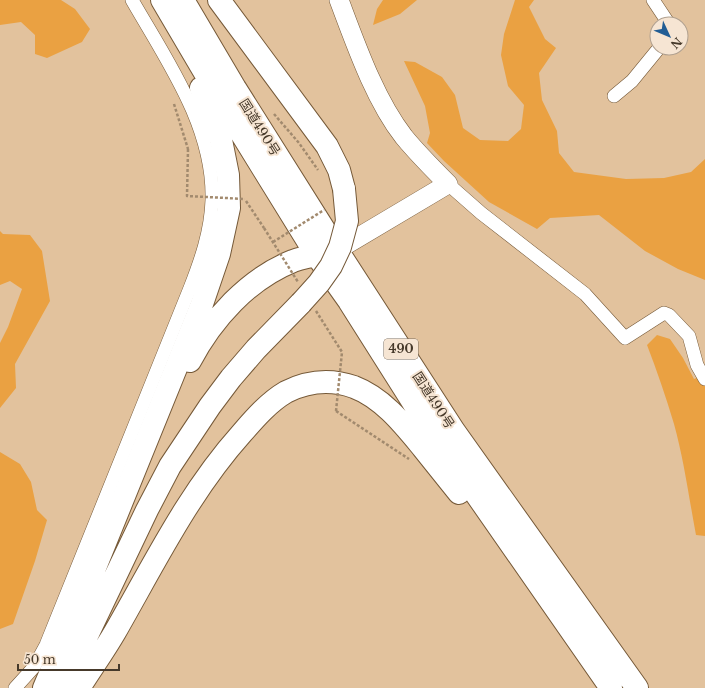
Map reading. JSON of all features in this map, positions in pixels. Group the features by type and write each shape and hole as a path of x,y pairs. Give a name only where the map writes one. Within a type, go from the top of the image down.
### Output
{"highway":[{"path":"62,688 147,510 170,466 210,406 231,378 304,295 319,283 331,266 340,247 347,221 344,189 339,170 328,146 219,0"},
{"path":"44,688 202,304 219,254 229,208 228,175 221,140 169,1"},
{"name":"国道490号","path":"169,1 235,88 337,250 454,431 637,688"},
{"name":"国道490号","path":"169,1 225,107 317,256 349,300 423,418 611,688"},
{"path":"139,458 196,349 229,306 246,290 266,275 294,261 337,250"},
{"path":"79,688 114,633 174,528 230,446 272,402 286,392 305,385 320,381 337,382 354,387 378,400 406,428 462,497 514,548"}],"street":[{"path":"16,688 34,667 46,645 190,288 202,256 209,228 212,200 210,174 205,145 194,113 181,84 132,0"},
{"path":"339,0 363,62 384,106 404,137 448,184 481,213 585,294 625,338 664,313 669,315 689,336 697,365 705,379"},
{"path":"653,0 664,16"},
{"path":"614,96 632,80 652,56"},
{"path":"337,250 448,184"}],"path":[{"path":"172,98 188,149 187,196 245,199 273,242 304,295 342,352 336,411 412,461"},
{"path":"269,109 299,143 319,172"},
{"path":"273,242 329,206"}],"shaded area":[{"path":"0,0 61,0 75,9 90,29 82,42 47,58 35,54 35,35 21,22 0,25"},
{"path":"383,0 417,0 400,14 373,25 377,9"},
{"path":"515,0 534,0 529,7 545,39 556,48 539,73 542,100 557,131 559,153 574,172 626,179 664,178 691,172 705,159 705,280 678,269 645,251 599,215 550,218 537,229 489,202 444,161 427,143 430,133 425,106 404,61 415,62 442,77 455,95 463,128 480,140 508,141 521,129 524,105 508,86 501,55 504,34"},
{"path":"0,231 3,234 30,235 42,251 50,301 15,364 16,388 0,408 0,343 8,327 22,289 10,281 0,285"},
{"path":"657,335 670,339 683,358 694,379 705,375 705,536 696,535 678,438 665,394 647,345"},
{"path":"0,452 20,464 31,482 37,510 47,520 35,561 13,624 0,629"}]}
